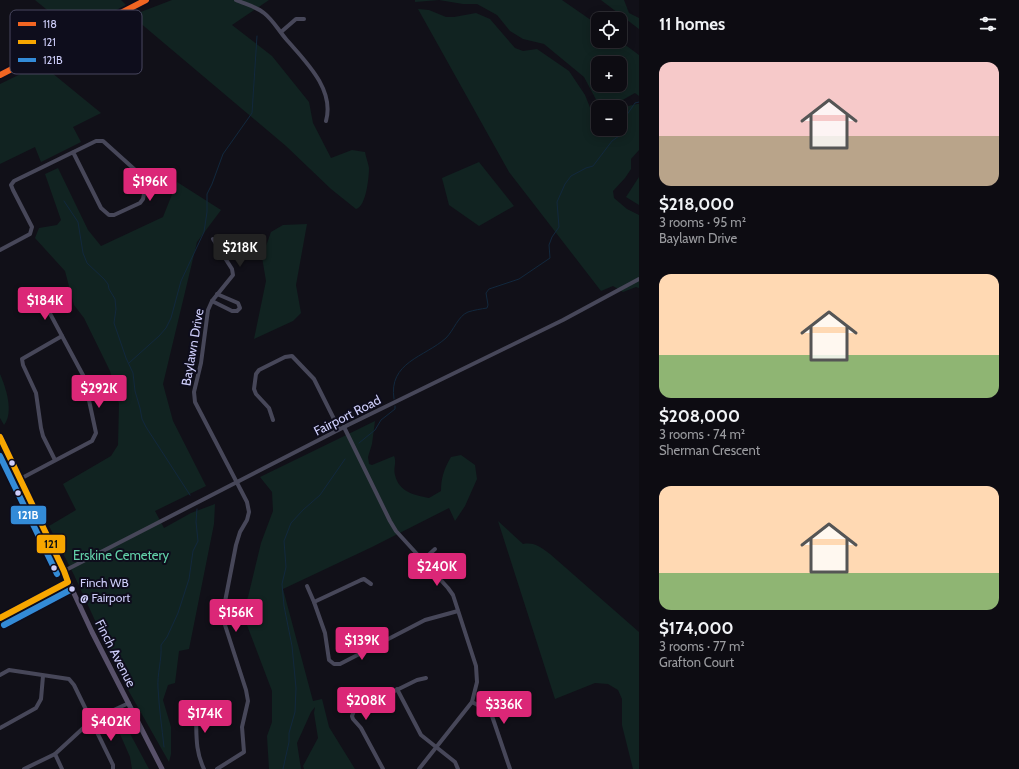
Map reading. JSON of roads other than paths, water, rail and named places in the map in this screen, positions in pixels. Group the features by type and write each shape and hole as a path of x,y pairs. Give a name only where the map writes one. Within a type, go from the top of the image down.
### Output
{"main road":[{"path":"127,10 146,0"},
{"path":"0,75 10,70"},
{"name":"Finch Avenue","path":"0,438 64,570 68,582 92,632 162,769"}],"street":[{"path":"236,0 263,12 312,69 323,89 329,112 326,121"},
{"path":"280,32 296,19 304,19"},
{"path":"0,250 30,234 32,229 11,185 14,181 73,152 96,141 103,141 143,176 146,184 143,199 140,203 114,215 105,213 73,152"},
{"name":"Baylawn Drive","path":"213,240 232,269 233,275 217,294 208,310 201,363 194,392 195,402 247,502 249,512 236,545 223,612 225,625 246,690 248,701 242,727 244,752 217,769"},
{"name":"Fairport Road","path":"64,570 342,428 562,320 639,279"},
{"path":"20,479 92,441 96,434 84,377 39,293 31,296"},
{"name":"Baylawn Drive","path":"212,301 232,311 237,311 240,308 238,303 217,294"},
{"path":"55,460 43,436 36,393 23,365 22,359 62,336"},
{"path":"273,420 269,408 256,394 254,389 256,374 259,370 285,357 292,356 314,379 342,428 396,531 453,595 477,674 477,682 472,702 419,769"},
{"path":"423,560 435,549"},
{"path":"314,602 364,579 371,584"},
{"path":"1,615 68,582"},
{"path":"307,586 325,633 329,660 334,664 340,664 425,620 458,611"},
{"path":"0,675 9,670 69,679 74,685 92,720 113,765 113,769"},
{"path":"0,728 36,708 41,699 43,676"},
{"path":"383,769 362,728 353,719 352,716 354,711 397,689 417,680 426,678"},
{"path":"397,689 421,736 455,762 458,769"},
{"path":"472,702 489,711 492,716 510,769"},
{"path":"24,769 54,754 92,720 129,703"},
{"path":"195,703 198,757 204,769"},
{"path":"54,754 62,769"}],"waterway":[{"path":"129,363 159,336 166,328 171,318 181,281 204,232 207,212 207,194 223,154 252,113 257,36"},
{"path":"394,399 394,387 402,368 446,338 461,317 465,314 470,311 487,308 486,293 489,289 519,279 550,258 549,245 552,237 559,227 557,202 565,184 571,176 593,166 612,141 619,136 624,119 635,103 639,102"},
{"path":"64,201 78,222 83,253 87,263 108,284 109,289 115,299 116,309 114,323 126,358 133,373 135,391 142,419 190,495"},
{"path":"359,443 375,430 381,420 395,409 395,406"},
{"path":"283,769 289,742 289,733 295,712 296,688 292,646 284,606 282,584 286,567 284,541 291,523 320,495 345,459"},
{"path":"164,747 158,688 161,645 167,637 178,613 189,579 193,551 198,541 196,522 197,509"}],"place":[{"name":"Finch WB @ Fairport","path":"72,589"}],"park label":[{"name":"Erskine Cemetery","path":"121,555"}]}
